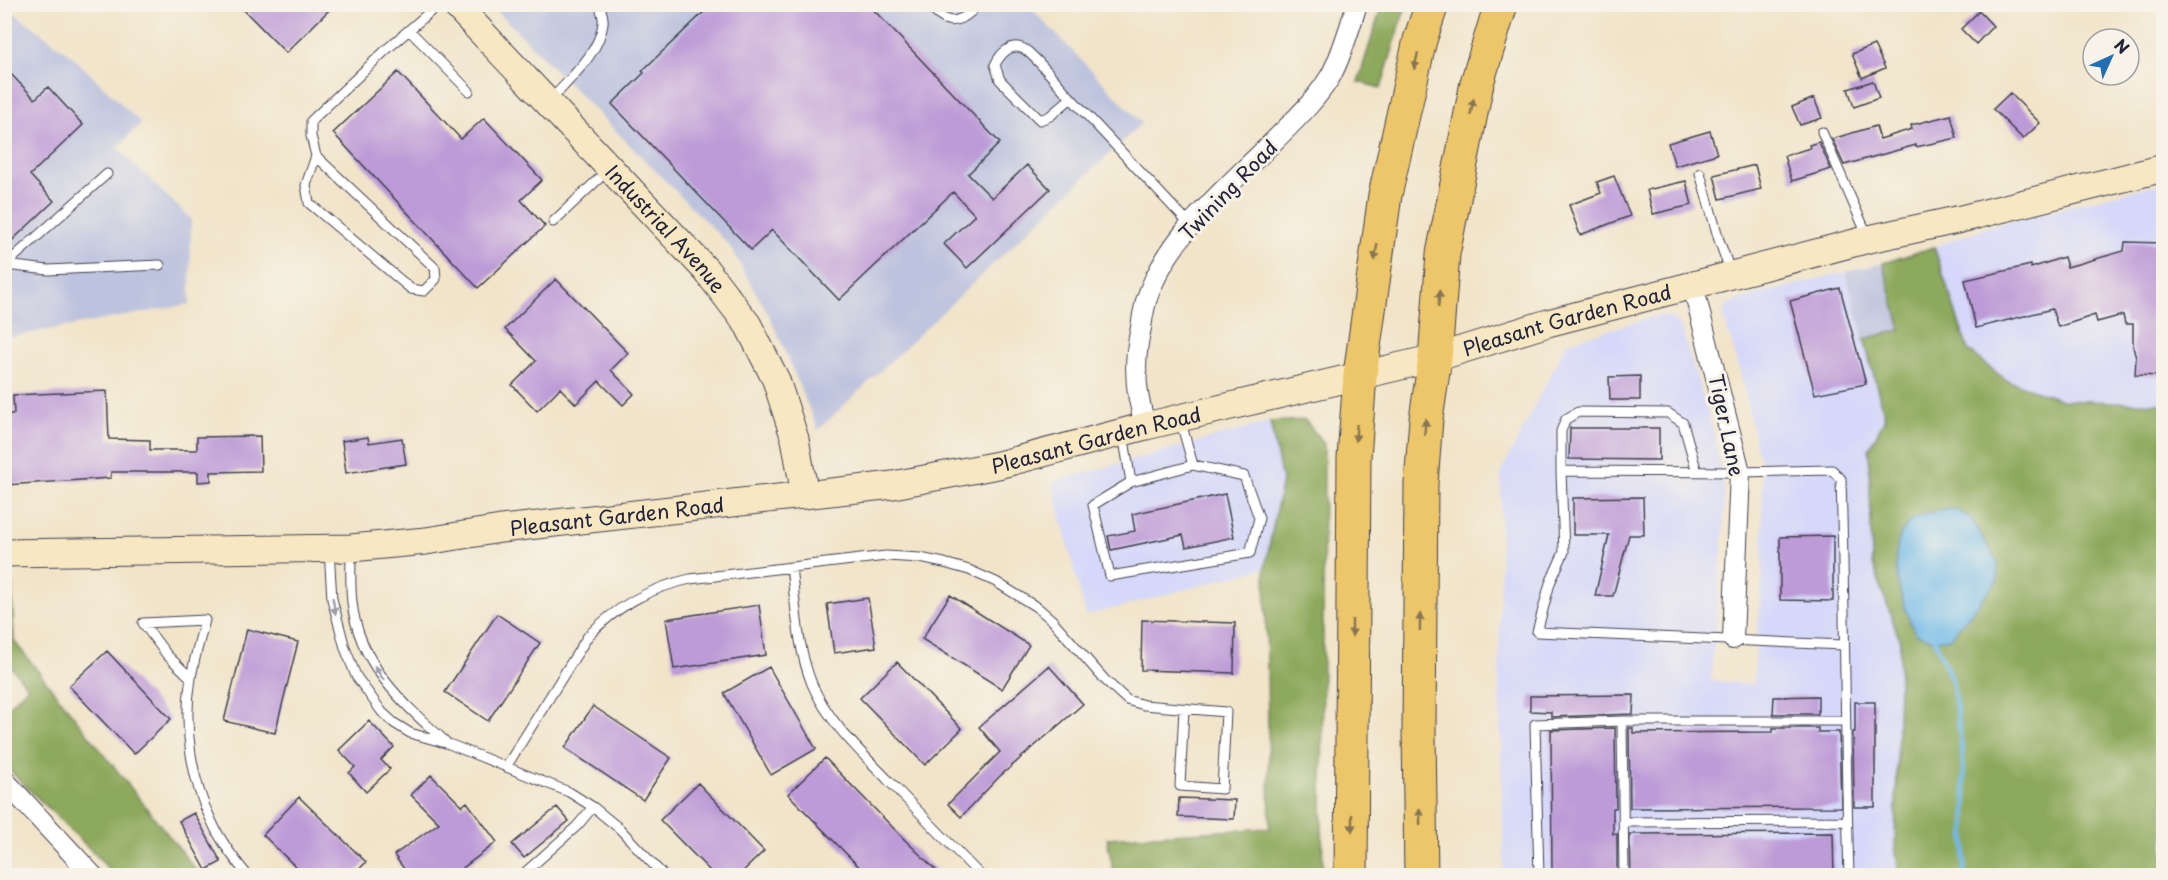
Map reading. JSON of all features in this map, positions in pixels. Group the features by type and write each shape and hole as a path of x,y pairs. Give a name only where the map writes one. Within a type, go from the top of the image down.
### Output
{"highway":[{"path":"1351,876 1354,458 1360,375 1385,195 1420,40 1431,4"},
{"path":"1421,876 1419,720 1421,484 1426,419 1435,358 1443,254 1477,83 1501,4"}],"main road":[{"name":"Industrial Avenue","path":"455,4 706,270 748,325 776,380 795,439 805,495"},
{"name":"Pleasant Garden Road","path":"4,553 340,548 426,541 501,529 893,485 998,465 1134,429 1435,358 1548,323 1869,239 1961,219 2163,168"}],"street":[{"name":"Twining Road","path":"1134,429 1140,408 1136,381 1137,346 1146,300 1159,273 1179,240 1191,226 1298,117 1330,76 1357,4"},
{"name":"Tiger Lane","path":"1694,286 1740,472 1733,639"},
{"path":"4,780 93,876"}],"lane":[{"path":"316,156 306,185 309,203 411,289 424,291 436,279 435,268 316,156 311,136 311,121 439,4"},
{"path":"548,103 599,40 604,21 599,4"},
{"path":"927,4 945,21 955,21 965,17 972,11 971,4"},
{"path":"409,30 469,91"},
{"path":"1071,98 1050,116 1040,120 1000,80 995,65 1000,54 1016,47 1025,50 1071,98 1191,226"},
{"path":"1822,132 1869,239"},
{"path":"553,222 610,168"},
{"path":"1700,173 1731,276"},
{"path":"5,265 108,174"},
{"path":"5,265 48,270 160,265"},
{"path":"1697,472 1683,423 1668,413 1578,412 1566,419 1561,431 1564,552 1550,583 1537,632 1844,645"},
{"path":"1180,418 1193,465"},
{"path":"1131,482 1134,429"},
{"path":"1193,465 1244,476 1259,518 1250,553 1110,576 1093,505 1131,482 1193,465"},
{"path":"1561,471 1832,470 1841,479 1845,588 1845,721 1849,876"},
{"path":"340,548 362,643 382,679 396,696 449,744"},
{"path":"340,548 332,599 345,648 356,676 380,710 410,733 449,744 569,792 593,807 620,829 664,876"},
{"path":"506,767 578,651 595,628 617,610 650,590 690,579 886,556 920,558 969,570 1010,590 1052,620 1104,679 1126,700 1144,705 1226,712 1222,789 1180,786 1184,709"},
{"path":"791,567 799,637 812,684 824,707 849,739 981,876"},
{"path":"191,678 167,655 143,623 205,620 191,678 189,731 194,769 211,822 230,854 248,876"},
{"path":"345,648 362,643"},
{"path":"380,710 396,696"},
{"path":"1539,876 1535,724 1622,721 1845,721"},
{"path":"1622,721 1624,876"},
{"path":"521,876 577,825 593,807"},
{"path":"1624,822 1847,820"}],"shaded area":[{"path":"4,5 73,57 141,123 117,148 191,219 190,304 5,338"},
{"path":"491,5 1028,5 1142,123 818,430 772,321 729,245"},
{"path":"2163,183 2163,404 2062,400 2006,380 1968,350 1934,247 1990,226"},
{"path":"1883,263 1901,330 1864,339 1846,272"},
{"path":"1846,272 1885,418 1869,449 1872,562 1900,641 1895,846 1899,875 1504,875 1499,680 1501,472 1567,342 1660,315 1673,318 1680,324 1714,434 1724,486 1724,527 1711,680 1753,685 1763,564 1762,462 1757,451 1741,375 1723,313 1727,305 1736,300"},
{"path":"1270,422 1282,480 1265,568 1086,616 1052,482"}],"green space":[{"path":"1382,5 1406,5 1381,88 1358,82"},
{"path":"1934,247 1968,350 2006,380 2062,400 2163,404 2163,875 1899,875 1895,846 1900,641 1872,562 1869,449 1885,418 1864,339 1901,330 1883,263"},
{"path":"1305,420 1324,444 1323,875 1114,875 1107,838 1270,828 1265,568 1282,480 1270,422"},
{"path":"5,587 12,587 14,641 200,875 114,875 5,766 5,709 28,687 5,660"}],"water":[{"path":"1954,509 1971,518 1998,563 1997,581 1950,638 1935,640 1916,634 1911,623 1901,596 1896,565 1897,551 1900,537 1906,526 1916,518 1928,513"}],"building":[{"path":"238,4 335,4 286,53"},
{"path":"698,4 868,4 1000,143 968,174 992,198 1027,165 1050,189 967,268 944,244 975,215 953,192 839,300 772,230 751,250 612,104 644,73 642,71 705,11"},
{"path":"1979,11 1993,26 1976,44 1961,29"},
{"path":"1874,45 1885,68 1862,78 1852,54"},
{"path":"4,67 35,99 48,87 83,125 30,175 54,201 4,248"},
{"path":"398,72 461,139 484,118 542,180 521,200 545,226 478,288 333,133"},
{"path":"1873,81 1879,98 1854,107 1848,89"},
{"path":"2010,93 2040,123 2023,139 1993,109"},
{"path":"1814,98 1822,118 1800,125 1792,107"},
{"path":"1951,115 1957,138 1916,147 1916,145 1844,165 1832,139 1876,126 1880,139 1912,129 1911,125"},
{"path":"1710,131 1717,154 1675,166 1668,143"},
{"path":"1819,142 1831,169 1792,181 1784,156 1810,148 1809,145"},
{"path":"1755,165 1761,189 1720,199 1714,175"},
{"path":"1614,176 1630,216 1580,235 1569,205 1601,193 1597,182"},
{"path":"1686,181 1692,205 1653,214 1647,190"},
{"path":"2125,242 2163,243 2163,376 2135,375 2133,324 2125,324 2123,315 2097,322 2095,315 2058,327 2052,309 1976,328 1965,280 2031,265 2031,268 2064,257 2067,267 2124,251"},
{"path":"556,279 628,353 611,370 634,394 623,405 599,381 576,404 560,388 537,411 512,385 536,361 505,329"},
{"path":"1840,288 1866,384 1815,394 1790,301"},
{"path":"1640,376 1640,400 1610,400 1609,377"},
{"path":"107,391 109,439 150,440 150,450 197,450 197,437 260,436 261,471 211,472 211,481 198,482 198,472 111,472 111,478 6,485 4,414 14,414 13,395"},
{"path":"1570,428 1659,428 1659,460 1569,459"},
{"path":"368,437 369,443 402,438 406,464 346,473 342,441"},
{"path":"1225,494 1234,537 1186,547 1183,535 1111,550 1108,536 1135,531 1132,514"},
{"path":"1643,497 1644,535 1629,535 1613,596 1595,596 1609,535 1573,535 1573,498"},
{"path":"1833,536 1833,601 1780,600 1780,537"},
{"path":"950,595 1029,645 1002,689 922,639"},
{"path":"868,598 876,647 834,653 827,604"},
{"path":"759,605 766,655 674,669 666,619"},
{"path":"497,614 540,643 488,721 445,692"},
{"path":"1142,620 1235,623 1234,673 1141,670"},
{"path":"247,629 298,642 275,733 224,721"},
{"path":"107,651 171,719 134,754 69,686"},
{"path":"897,662 962,729 925,765 860,698"},
{"path":"1049,666 1083,704 999,777 961,817 948,804 1000,752 979,727"},
{"path":"769,667 816,749 771,775 724,693"},
{"path":"1634,695 1633,714 1551,717 1551,712 1530,711 1530,696"},
{"path":"1818,696 1818,714 1773,714 1774,697"},
{"path":"1855,702 1875,702 1875,807 1854,807"},
{"path":"593,706 671,758 643,800 565,748"},
{"path":"369,721 394,747 381,760 390,769 366,792 349,773 355,767 339,750"},
{"path":"1615,728 1616,808 1613,808 1613,834 1617,834 1617,876 1552,876 1551,730"},
{"path":"1629,728 1633,728 1633,733 1773,732 1773,728 1818,728 1818,732 1839,732 1841,807 1630,808"},
{"path":"825,758 942,876 868,876 788,794"},
{"path":"431,775 462,806 467,802 497,842 452,876 409,876 394,855 439,823 411,795"},
{"path":"698,783 764,851 738,876 715,876 660,820"},
{"path":"299,797 366,862 353,876 305,876 263,835"},
{"path":"1179,798 1235,800 1234,819 1178,817"},
{"path":"557,807 569,821 524,858 512,844"},
{"path":"194,813 221,862 206,870 179,821"},
{"path":"1833,833 1834,876 1631,876 1630,834"}],"waterway":[{"path":"1936,635 1935,640 1953,684 1962,750 1966,808 1964,876"}]}
